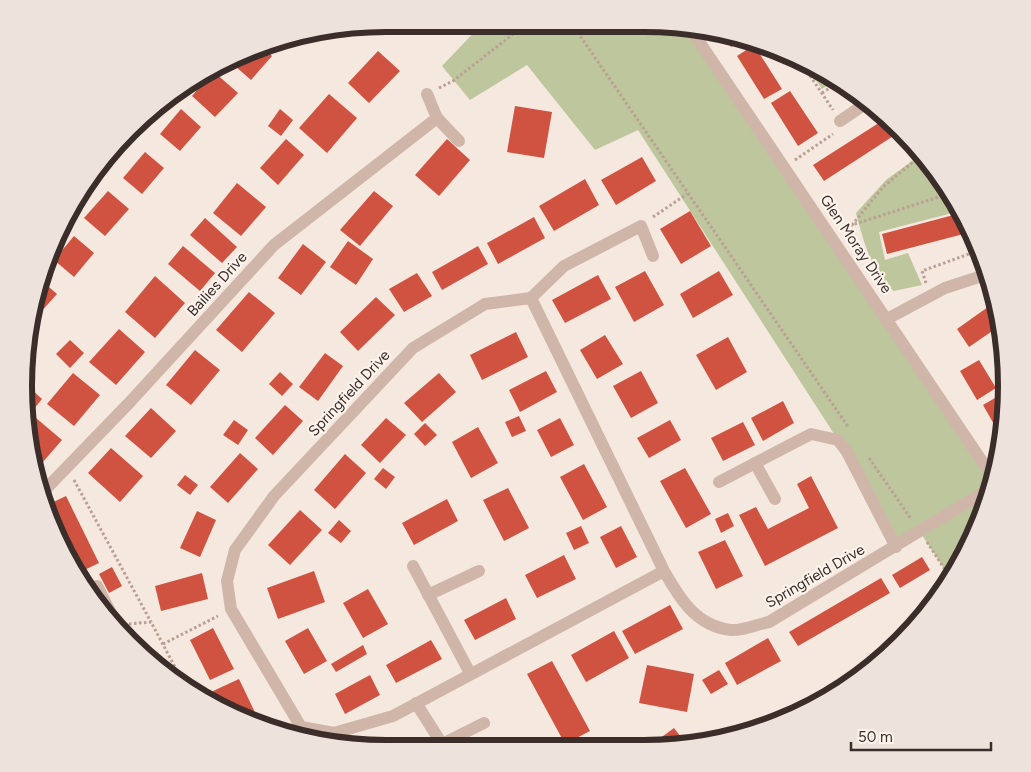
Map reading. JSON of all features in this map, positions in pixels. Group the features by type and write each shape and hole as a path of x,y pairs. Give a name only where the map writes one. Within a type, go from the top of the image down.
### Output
{"street":[{"name":"Glen Moray Drive","path":"696,37 988,470"},
{"path":"427,94 437,118 459,141"},
{"path":"840,120 861,107"},
{"name":"Bailies Drive","path":"48,487 129,403 274,245 437,118"},
{"path":"531,298 564,266 641,226 654,256"},
{"path":"887,319 945,288 981,276"},
{"name":"Springfield Drive","path":"319,733 301,727 232,609 227,581 235,550 274,496 413,348 485,304 531,298 664,571 680,600 704,622 732,630 769,622 982,494"},
{"path":"719,482 811,434 838,440 847,452 896,547"},
{"path":"755,463 775,499"},
{"path":"412,566 470,673"},
{"path":"428,595 479,571"},
{"name":"Springfield Drive","path":"339,736 393,716 470,673 664,571"},
{"path":"97,586 109,604"},
{"path":"416,703 439,740"},
{"path":"449,740 484,723"}],"path":[{"path":"427,94 453,82 516,32"},
{"path":"577,32 854,436"},
{"path":"784,167 844,127 808,73"},
{"path":"822,93 832,86"},
{"path":"916,159 883,187 852,225 943,196"},
{"path":"659,213 688,194"},
{"path":"929,296 922,271 973,253"},
{"path":"865,452 946,571"},
{"path":"67,467 177,670"},
{"path":"163,644 232,609"},
{"path":"124,624 151,622"}],"green space":[{"path":"474,32 645,32 696,37 988,470 972,521 946,571 920,532 896,547 838,440 638,130 595,150 527,65 470,100 442,66"},
{"path":"813,75 829,84 822,89"},
{"path":"915,159 939,190 953,213 879,232 885,260 908,253 922,285 894,291 886,284 874,267 865,245 856,213 886,180"}],"building":[{"path":"422,32 449,32 448,35"},
{"path":"749,48 758,51 782,89 764,99 737,56"},
{"path":"378,51 400,71 369,103 348,83"},
{"path":"268,52 272,56 251,80 235,66"},
{"path":"218,75 238,93 215,117 192,96 201,85"},
{"path":"790,91 818,133 798,146 771,103"},
{"path":"329,94 357,118 327,153 299,128"},
{"path":"515,106 552,112 544,158 507,152"},
{"path":"181,109 201,127 180,151 160,134"},
{"path":"280,109 293,120 281,136 268,126"},
{"path":"880,122 894,135 824,181 813,165"},
{"path":"286,139 304,155 278,185 260,168"},
{"path":"447,139 470,160 439,196 415,175"},
{"path":"145,152 164,168 142,194 123,178"},
{"path":"642,157 656,181 616,205 601,180"},
{"path":"585,179 599,205 554,231 539,206"},
{"path":"237,183 266,207 241,236 213,213"},
{"path":"108,191 129,209 105,236 84,218"},
{"path":"374,191 393,206 360,246 340,230"},
{"path":"690,211 711,246 681,264 660,229"},
{"path":"954,215 964,234 887,254 882,234"},
{"path":"534,217 545,238 498,264 487,243"},
{"path":"205,218 237,247 222,263 190,235"},
{"path":"74,236 94,253 74,277 55,261"},
{"path":"348,241 373,259 356,285 330,267"},
{"path":"303,244 326,262 301,295 278,278"},
{"path":"183,246 215,273 200,291 168,264"},
{"path":"478,246 488,264 442,290 432,272"},
{"path":"645,271 664,305 634,322 615,287"},
{"path":"719,271 733,295 693,318 680,294"},
{"path":"417,273 432,296 404,312 389,289"},
{"path":"598,275 611,299 565,323 552,300"},
{"path":"155,276 185,303 155,338 125,312"},
{"path":"47,286 57,294 40,313"},
{"path":"249,292 275,313 242,352 216,330"},
{"path":"376,297 395,315 358,351 340,332"},
{"path":"989,306 994,330 969,347 957,329"},
{"path":"119,329 145,352 116,385 89,362"},
{"path":"516,332 528,357 482,380 470,355"},
{"path":"605,335 623,364 597,379 580,350"},
{"path":"728,337 747,372 716,390 696,355"},
{"path":"70,340 84,353 70,368 56,354"},
{"path":"195,350 220,370 191,405 166,385"},
{"path":"325,353 343,366 318,401 299,387"},
{"path":"979,360 996,388 977,400 960,371"},
{"path":"546,371 557,392 520,412 509,390"},
{"path":"641,371 658,403 631,418 613,386"},
{"path":"280,372 293,384 282,396 269,384"},
{"path":"73,373 100,395 74,426 47,404"},
{"path":"439,373 456,392 422,422 404,403"},
{"path":"32,390 42,399 33,410"},
{"path":"998,396 996,427 983,405"},
{"path":"783,401 794,423 763,441 751,418"},
{"path":"285,405 303,421 273,455 255,438"},
{"path":"151,408 176,431 151,458 125,436"},
{"path":"519,416 526,431 512,437 505,422"},
{"path":"36,418 62,440 41,464 39,455 34,420"},
{"path":"386,418 406,435 380,463 361,445"},
{"path":"560,418 574,445 551,457 537,430"},
{"path":"234,420 248,430 238,445 223,435"},
{"path":"670,420 681,440 649,458 637,438"},
{"path":"743,422 755,445 723,461 711,438"},
{"path":"425,423 437,435 425,446 414,434"},
{"path":"478,427 498,463 471,478 452,442"},
{"path":"111,448 143,476 120,502 88,473"},
{"path":"240,453 258,469 228,503 210,487"},
{"path":"345,454 366,473 335,509 314,490"},
{"path":"584,464 607,507 583,520 560,477"},
{"path":"383,468 395,477 386,489 374,479"},
{"path":"685,468 711,514 686,528 660,481"},
{"path":"185,475 198,485 190,495 177,485"},
{"path":"811,476 838,528 765,566 739,515 756,507 768,529 809,508 797,484"},
{"path":"508,488 529,528 504,541 483,500"},
{"path":"66,496 99,563 84,570 69,542 52,503"},
{"path":"447,499 458,521 414,545 402,523"},
{"path":"300,510 322,530 290,565 268,545"},
{"path":"197,511 216,520 200,557 180,548"},
{"path":"728,513 734,526 721,533 715,519"},
{"path":"339,520 351,531 341,543 328,533"},
{"path":"581,526 589,543 574,550 566,533"},
{"path":"621,526 637,557 616,568 600,537"},
{"path":"725,540 743,576 716,589 698,552"},
{"path":"564,555 576,579 537,598 525,575"},
{"path":"922,557 930,570 900,588 892,575"},
{"path":"112,567 122,586 109,593 99,574"},
{"path":"314,571 325,602 278,619 267,588"},
{"path":"202,573 208,599 161,611 155,586"},
{"path":"881,578 890,593 798,646 789,632"},
{"path":"368,589 388,624 363,638 343,603"},
{"path":"506,598 516,619 475,640 464,620"},
{"path":"670,605 683,629 635,654 622,631"},
{"path":"213,628 234,669 210,680 190,640"},
{"path":"308,628 327,661 304,674 285,641"},
{"path":"614,631 629,658 586,682 571,655"},
{"path":"768,638 781,661 737,685 725,663"},
{"path":"431,640 442,659 396,683 386,665"},
{"path":"363,645 367,654 336,672 331,664"},
{"path":"552,661 590,731 573,740 563,740 527,674"},
{"path":"647,665 694,674 687,712 639,703"},
{"path":"719,670 728,684 711,694 702,680"},
{"path":"370,675 380,695 345,714 335,694"},
{"path":"239,679 256,715 215,695 213,691"},
{"path":"674,728 681,737 668,739 659,739"}]}
